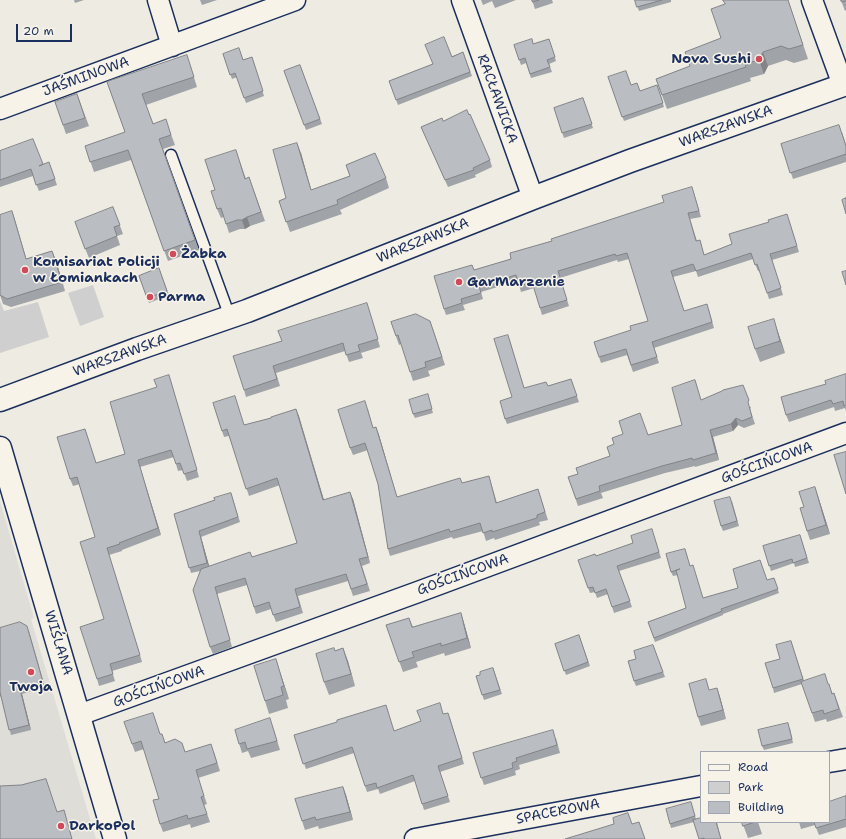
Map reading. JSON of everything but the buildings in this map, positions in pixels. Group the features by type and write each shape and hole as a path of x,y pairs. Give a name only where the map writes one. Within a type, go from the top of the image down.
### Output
{"street":[{"path":"158,0 172,46"},
{"name":"JAŚMINOWA","path":"0,109 295,0"},
{"name":"RACŁAWICKA","path":"462,0 533,198"},
{"path":"812,0 845,84"},
{"name":"WARSZAWSKA","path":"0,400 137,349 230,317 630,161 845,84"},
{"name":"GOŚCIŃCOWA","path":"79,715 418,592 846,433"},
{"name":"WIŚLANA","path":"0,448 116,839"},
{"path":"830,762 846,759"},
{"name":"SPACEROWA","path":"415,839 700,786"}],"lane":[{"path":"171,155 230,317"}],"shaded area":[{"path":"0,501 34,618 31,619 96,839 0,839"}],"green space":[{"path":"93,285 104,317 80,326 68,293"},
{"path":"0,301 4,311 38,302 49,337 0,353"}],"place":[{"name":"Nova Sushi","path":"759,59"},
{"name":"Żabka","path":"173,254"},
{"name":"Komisariat Policji w Łomiankach","path":"25,270"},
{"name":"GarMarzenie","path":"459,282"},
{"name":"Parma","path":"150,297"},
{"name":"Twoja","path":"31,672"},
{"name":"DarkoPol","path":"61,826"}]}
